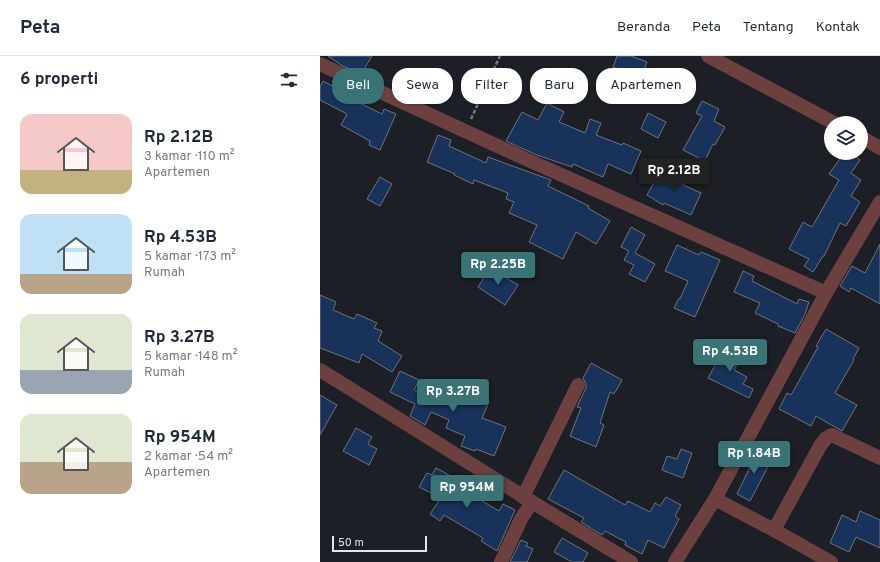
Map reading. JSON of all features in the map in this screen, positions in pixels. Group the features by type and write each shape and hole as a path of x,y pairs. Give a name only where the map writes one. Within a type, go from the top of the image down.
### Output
{"street":[{"path":"708,56 824,118"},
{"path":"320,64 826,293"},
{"path":"868,141 880,148"},
{"path":"675,562 715,499 826,293 880,202"},
{"path":"320,370 630,562"},
{"path":"501,562 578,385"},
{"path":"774,530 820,446 826,438 832,435 880,458"},
{"path":"715,499 831,562"}],"path":[{"path":"466,131 500,56"}],"building":[{"path":"328,56 372,56 365,68 348,68"},
{"path":"617,56 631,56 647,62 645,68 613,67"},
{"path":"323,81 332,86 332,104 362,104 382,114 384,109 396,114 380,150 369,145 370,141 341,125 347,114 320,100 320,87"},
{"path":"702,101 719,109 714,121 725,127 715,145 713,144 705,161 683,150 702,116 696,113"},
{"path":"546,104 549,104 564,112 559,122 585,133 590,119 601,123 596,135 622,145 623,143 641,151 631,174 608,164 603,177 573,164 572,167 537,155 506,141 522,112 538,120"},
{"path":"648,113 666,122 658,138 641,129"},
{"path":"438,135 451,140 449,146 486,163 488,157 551,180 548,186 589,206 588,208 610,221 596,244 576,232 563,259 529,242 537,225 509,213 514,202 506,199 508,193 474,180 473,184 454,175 455,174 427,162"},
{"path":"839,160 860,160 851,173 861,180 851,196 860,202 846,226 840,223 824,256 813,272 804,266 809,259 789,249 803,222 812,227 839,180 829,174"},
{"path":"663,167 686,180 683,185 701,193 691,215 664,203 663,205 647,195"},
{"path":"380,177 392,184 380,206 367,199"},
{"path":"631,227 645,235 635,253 655,264 645,282 629,274 634,265 624,260 629,251 621,247"},
{"path":"880,244 880,304 851,288 849,292 840,286 852,266 865,273"},
{"path":"677,245 699,255 701,252 720,260 695,317 674,308 688,281 665,271"},
{"path":"490,268 518,285 505,305 478,287"},
{"path":"743,271 754,276 752,281 797,304 799,299 809,302 805,314 795,333 778,326 778,324 755,313 760,303 734,292"},
{"path":"320,295 336,302 333,310 354,319 357,314 377,323 374,328 382,331 378,341 402,356 392,372 362,354 359,363 320,348"},
{"path":"826,329 859,348 853,359 854,360 835,393 857,405 842,431 816,416 811,426 779,409 787,393 791,395 818,347 816,346"},
{"path":"729,347 742,354 734,370 747,377 743,384 753,389 749,398 708,378 721,355 724,356"},
{"path":"591,363 622,380 614,394 610,392 600,423 604,425 596,447 570,436 581,408 577,407 586,388 583,378"},
{"path":"400,371 419,380 414,390 434,400 443,381 489,402 482,418 506,427 494,456 476,449 475,451 461,446 465,436 446,428 449,420 431,412 425,425 410,416 415,404 390,392"},
{"path":"320,395 337,405 320,435"},
{"path":"356,428 372,437 368,444 377,449 369,465 343,451"},
{"path":"681,449 692,453 683,478 662,470 667,456 677,459"},
{"path":"751,450 771,461 750,501 737,494 751,465 745,462"},
{"path":"436,468 449,475 448,477 463,487 462,489 499,511 503,504 515,510 497,551 481,541 483,538 444,515 440,521 430,514 441,498 419,487 427,473 432,475"},
{"path":"564,470 625,505 628,501 650,512 655,503 660,506 666,497 681,505 675,516 679,519 664,548 648,540 642,554 625,545 626,542 605,531 602,535 581,522 584,518 548,499"},
{"path":"860,511 880,520 880,548 856,537 849,552 830,543 842,515 856,522"},
{"path":"562,538 588,553 583,562 572,562 554,552"},
{"path":"521,540 528,543 526,546 533,549 527,562 510,562"}]}
